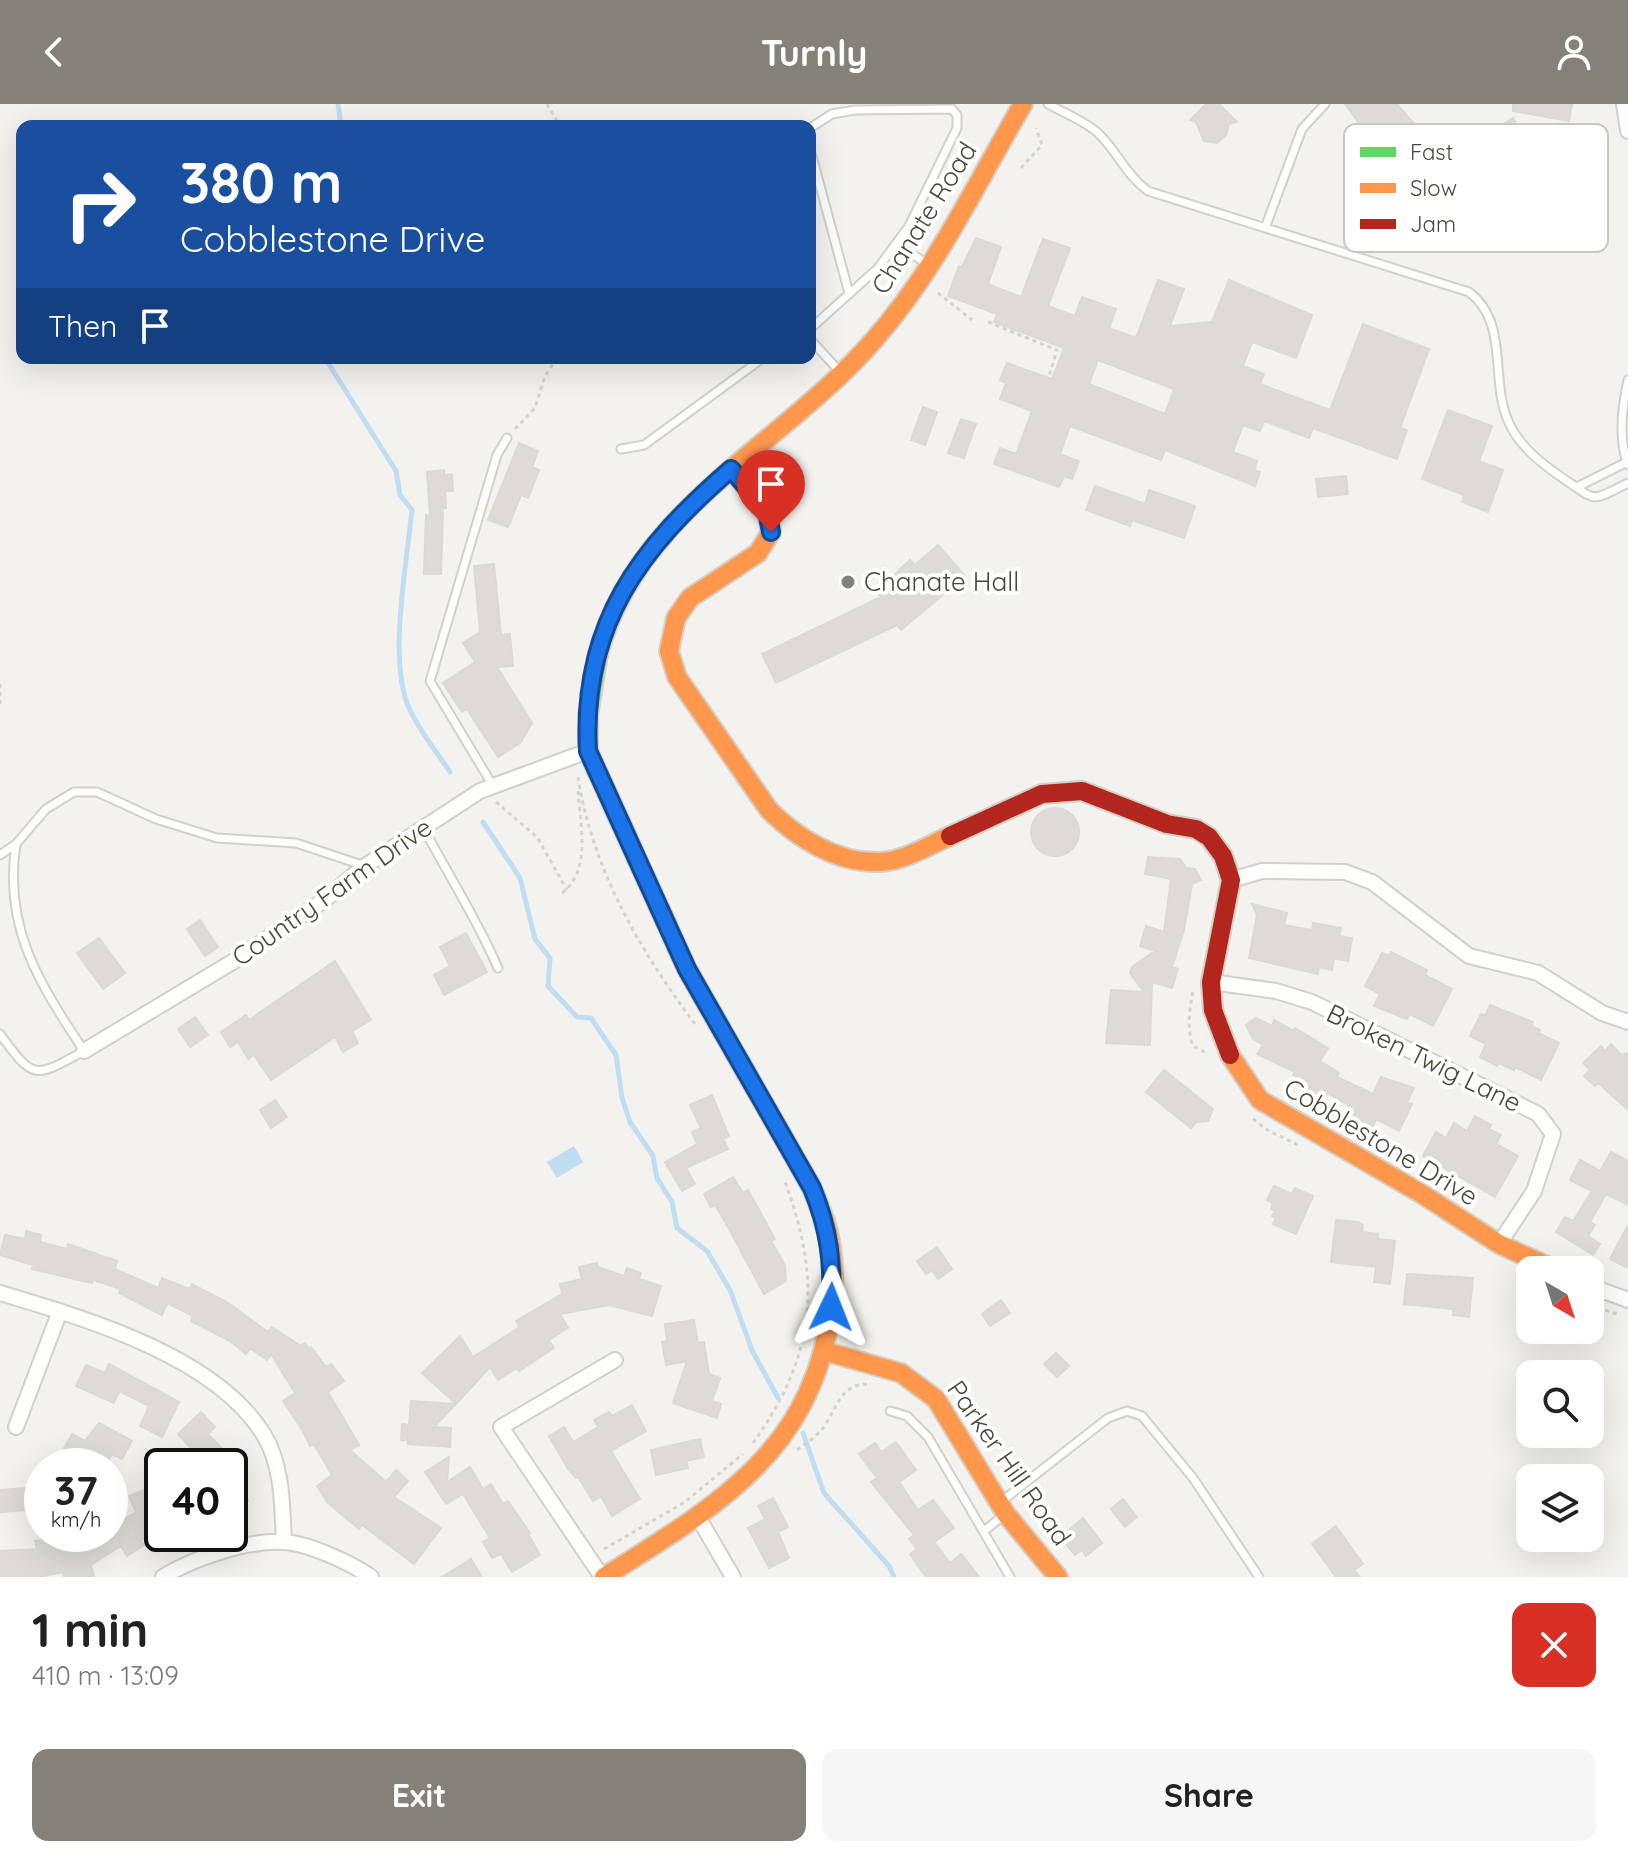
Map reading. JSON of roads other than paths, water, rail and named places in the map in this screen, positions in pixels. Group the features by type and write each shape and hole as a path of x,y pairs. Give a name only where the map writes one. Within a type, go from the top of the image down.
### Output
{"street":[{"name":"Chanate Road","path":"603,1577 698,1517 744,1482 774,1448 812,1385 824,1351 833,1269 825,1221 795,1154 687,969 588,751 587,730 594,666 620,593 665,530 842,373 892,320 931,267 1023,104"},
{"path":"1624,104 1628,131"},
{"path":"731,469 767,511 771,532 758,553 690,598 676,618 669,651 677,677 769,810 788,829 816,846 851,858 880,862 909,855 1022,801 1042,794 1082,791 1167,824 1196,829 1209,837 1223,856 1231,880 1262,871 1345,872 1372,882 1469,956 1538,973 1602,1013 1628,1022"},
{"name":"Country Farm Drive","path":"84,1051 234,961 323,901 365,866 480,791 493,792 588,751"},
{"name":"Cobblestone Drive","path":"1231,880 1203,981 1231,1058 1260,1100 1422,1194 1499,1244 1525,1256"},
{"name":"Broken Twig Lane","path":"1203,981 1276,991 1312,1002 1538,1114 1553,1134 1534,1191 1499,1244"},
{"path":"1604,1291 1628,1300"},
{"path":"0,1293 60,1311 171,1356 209,1377 242,1405 265,1436 280,1478 284,1542"},
{"path":"16,1427 60,1311"},
{"name":"Parker Hill Road","path":"824,1351 901,1373 936,1399 1004,1508 1058,1577"},
{"path":"603,1577 501,1427 615,1360"},
{"path":"698,1517 733,1577"},
{"path":"163,1577 224,1551 284,1542 324,1553 371,1577"}],"lane":[{"path":"1048,104 1096,131 1116,154 1132,180 1148,191 1469,292 1480,301 1493,328 1508,422 1532,455 1586,497 1596,498 1628,483"},
{"path":"1265,228 1302,129 1325,104"},
{"path":"816,124 832,114 855,110 953,106 957,115 957,128 909,226 878,268 816,323"},
{"path":"816,171 849,293"},
{"path":"896,244 931,267"},
{"path":"816,345 842,373"},
{"path":"621,449 644,445 755,364"},
{"path":"1577,487 1627,464 1623,404 1628,380"},
{"path":"493,792 430,681 497,455 507,438"},
{"path":"0,855 16,844 41,815 74,792 97,792 156,819 217,838 296,843 365,866"},
{"path":"424,827 455,888 479,924 498,968"},
{"path":"0,1034 23,1064 34,1072 47,1071 84,1051 26,954 14,905 16,844"},
{"name":"Parker Hill Road","path":"890,1411 907,1416 928,1437 1010,1577"},
{"path":"984,1531 1004,1508 1108,1418 1127,1411 1142,1416 1184,1466 1259,1577"}],"water":[{"path":"574,1146 583,1162 557,1178 547,1162"}],"waterway":[{"path":"338,104 340,120"},
{"path":"329,364 396,471 400,495 412,510 400,612 403,690 414,718 450,772"},
{"path":"483,822 520,878 535,939 550,958 548,986 577,1017 591,1018 616,1055 622,1098 630,1122 653,1156 657,1178 672,1202 677,1228 707,1251 730,1290 752,1350 778,1398"},
{"path":"803,1433 824,1493 889,1566 894,1577"}],"place":[{"name":"Chanate Hall","path":"848,582"}]}
